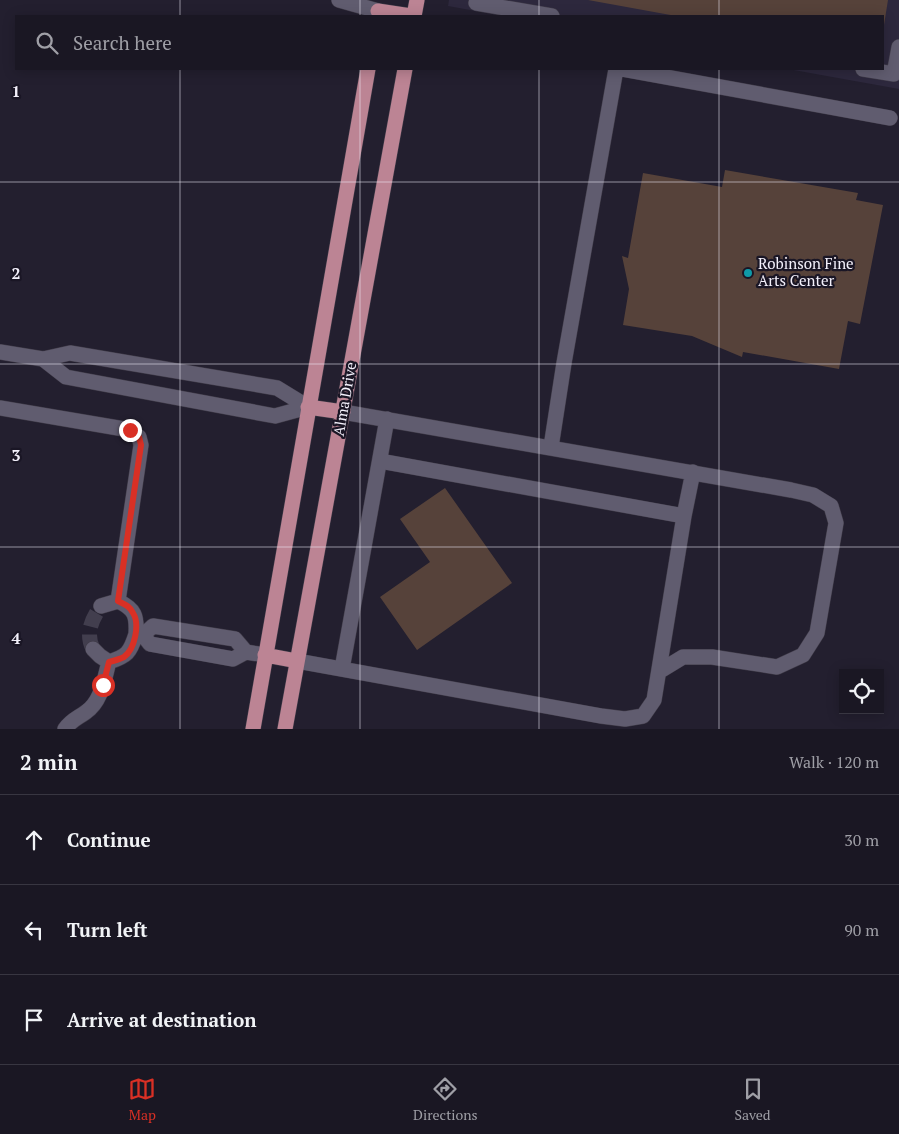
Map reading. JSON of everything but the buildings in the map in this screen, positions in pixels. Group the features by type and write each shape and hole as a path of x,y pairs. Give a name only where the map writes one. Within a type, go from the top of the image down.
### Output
{"main road":[{"path":"413,15 417,0"},
{"path":"378,9 408,15"},
{"path":"253,729 368,70"},
{"name":"Alma Drive","path":"285,729 405,70"},
{"path":"308,407 343,412"},
{"path":"265,655 297,661"}],"lane":[{"path":"339,0 378,9"},
{"path":"477,0 476,4 546,15"},
{"path":"869,70 894,74 899,48"},
{"path":"551,447 616,70"},
{"path":"627,70 890,118"},
{"path":"0,352 43,359 70,353 277,388 308,407"},
{"path":"43,359 66,377 275,416 308,407"},
{"path":"0,408 130,430 139,437 141,445 118,601"},
{"path":"343,412 693,472 813,495 831,506 836,523 817,632 803,655 778,667 712,657 683,657 660,671"},
{"path":"342,669 387,419"},
{"path":"380,461 684,516"},
{"path":"297,661 625,719 643,716 654,700 660,671 684,516 693,472"},
{"path":"101,606 118,601 128,606 134,614 139,635"},
{"path":"109,662 124,657 139,635 153,626 235,640 239,656 265,655"},
{"path":"93,649 109,662"},
{"path":"64,729 71,721 88,711 98,699 109,662"}],"shaded area":[{"path":"449,0 899,0 899,89 794,70 884,70 884,15 498,15 448,6"}],"tunnel":[{"path":"93,649 90,637 91,626 101,606"}],"place":[{"name":"Robinson Fine Arts Center","path":"748,273"}],"route":[{"path":"103,685 109,662 124,657 131,648 136,634 134,614 128,606 118,601 141,445 139,437 130,430"}]}
